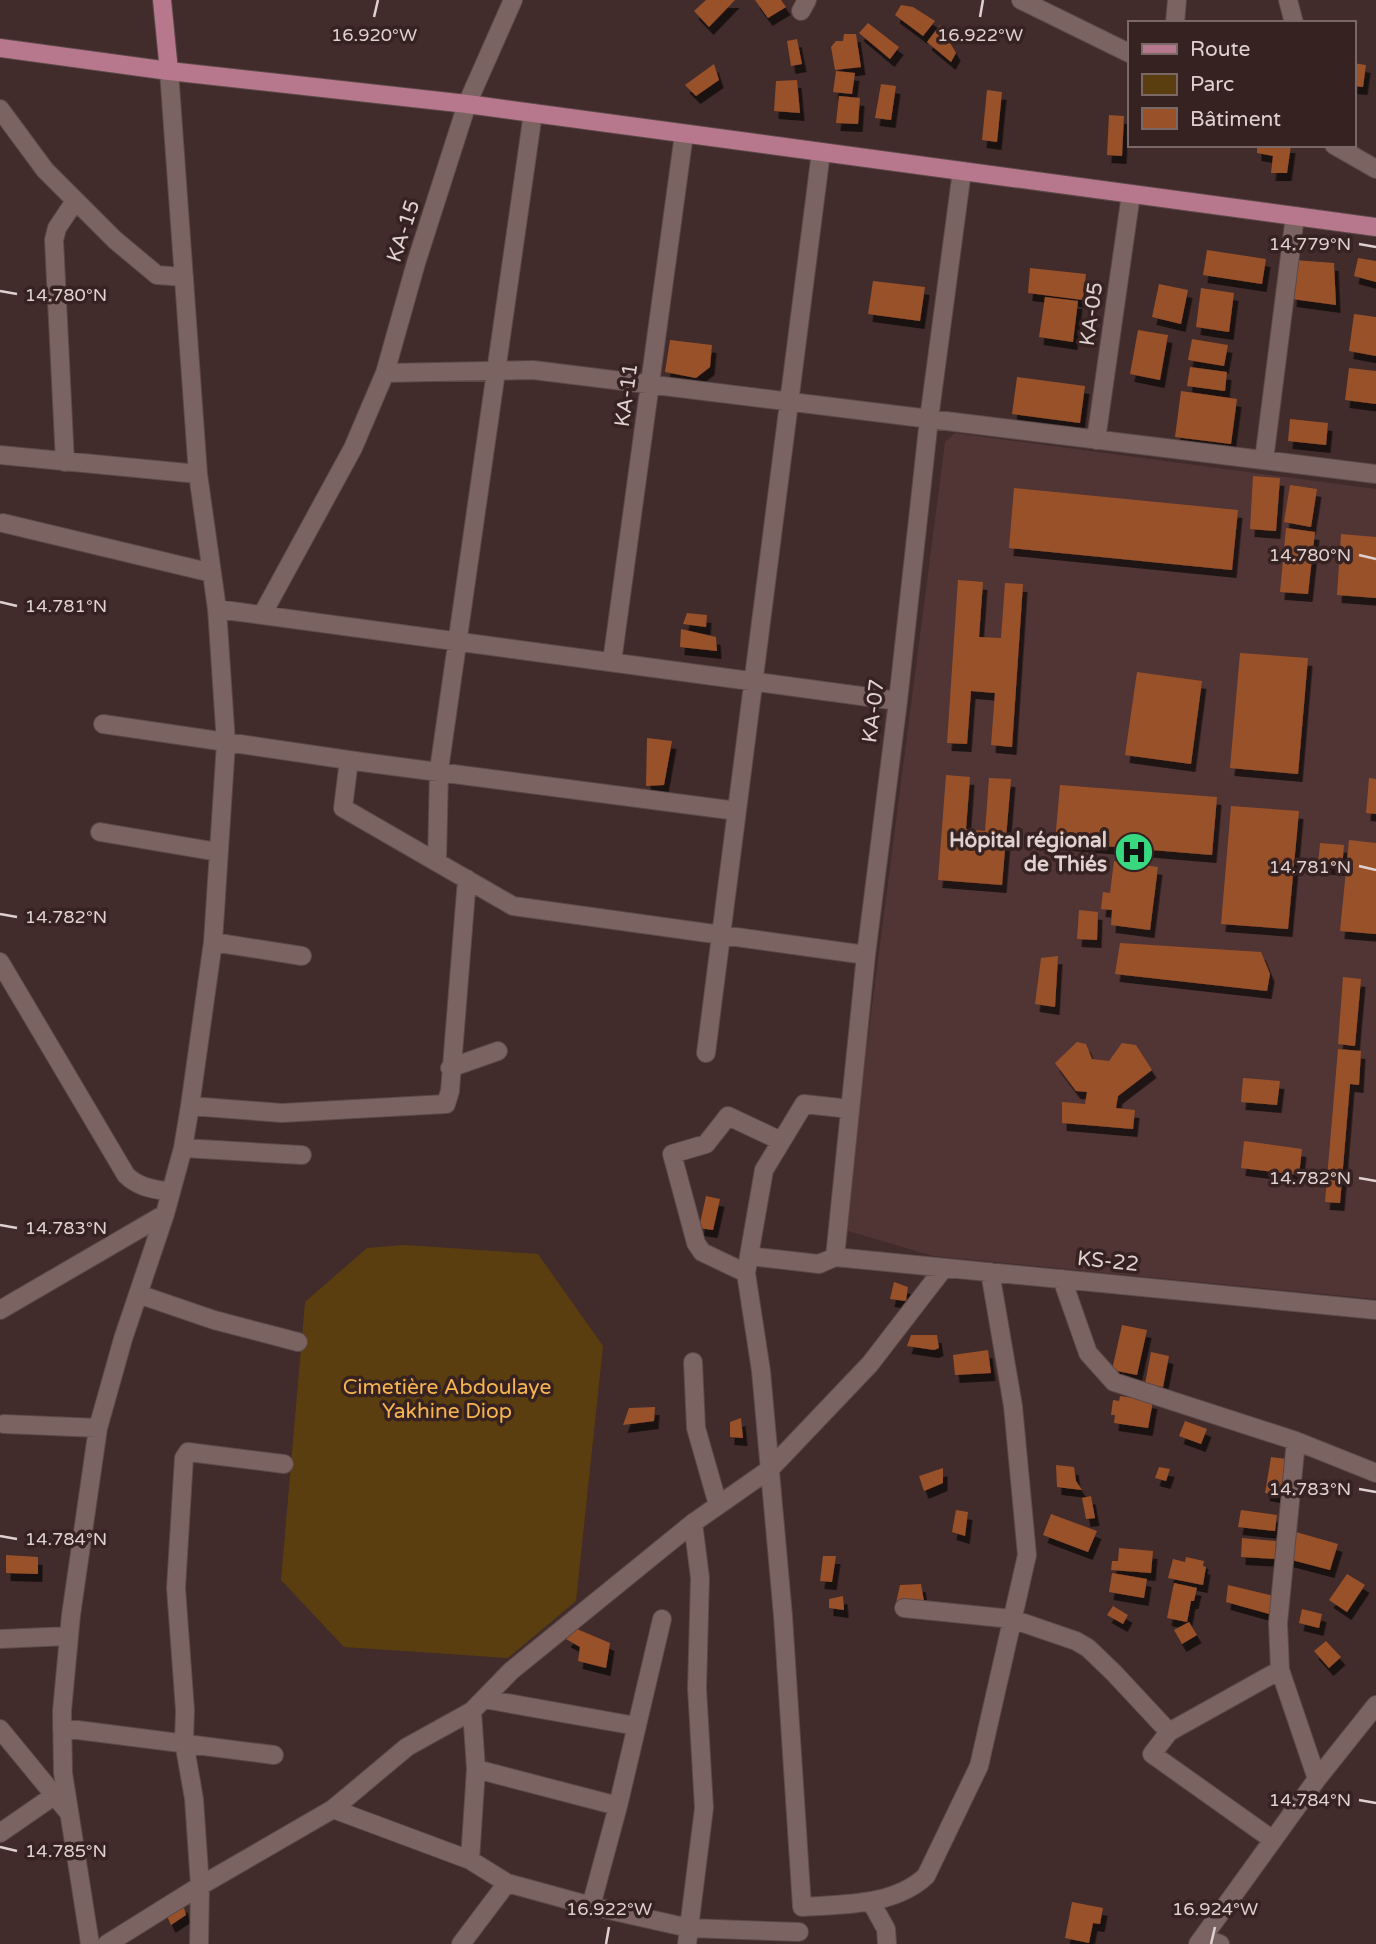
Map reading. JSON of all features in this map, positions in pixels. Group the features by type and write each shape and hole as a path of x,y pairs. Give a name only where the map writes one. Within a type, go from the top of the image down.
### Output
{"main road":[{"path":"162,0 169,71"},
{"path":"0,48 169,71 467,104 1376,228"}],"street":[{"name":"KA-15","path":"262,615 353,449 385,373 415,263 467,104 513,0"},
{"path":"1021,0 1128,53"},
{"path":"1175,21 1177,0"},
{"path":"1293,21 1288,0 1304,0"},
{"path":"90,1944 63,1773 62,1728 69,1636 98,1428 123,1339 166,1214 183,1148 213,942 226,743 217,609 198,474 169,71"},
{"path":"0,110 45,170 115,240 157,275 184,277"},
{"path":"437,862 439,770 533,113"},
{"name":"KA-11","path":"612,663 684,134"},
{"path":"1338,147 1376,169"},
{"path":"706,1053 821,152"},
{"name":"KA-07","path":"835,1257 866,956 929,419 962,171"},
{"name":"KA-05","path":"1096,440 1131,194"},
{"path":"65,462 54,240 57,228 75,201"},
{"path":"1264,460 1295,216"},
{"path":"385,373 533,370 1376,474"},
{"path":"0,455 198,474"},
{"path":"1,522 212,572"},
{"path":"217,609 898,701"},
{"path":"103,724 349,760 737,811"},
{"path":"349,760 344,808 513,906 866,956"},
{"path":"100,832 218,852"},
{"path":"190,1107 282,1112 446,1104 450,1091 467,879"},
{"path":"213,942 302,956"},
{"path":"0,962 126,1175 143,1187 171,1192"},
{"path":"450,1068 498,1051"},
{"path":"333,1809 470,1860 508,1883 688,1936 799,1938 802,1907 783,1616 761,1371 748,1265 764,1170 804,1104 850,1109"},
{"name":"KS-22","path":"781,1141 728,1116 706,1144 672,1154 696,1243 702,1252 748,1265 819,1264 835,1257 1376,1310"},
{"path":"183,1148 302,1155"},
{"path":"0,1310 166,1214"},
{"path":"107,1944 200,1885 302,1829 333,1809 407,1747 478,1705 510,1671 693,1523 770,1469 870,1364 944,1268"},
{"path":"802,1907 871,1902 916,1886 926,1876 979,1766 1027,1555 1013,1406 990,1272"},
{"path":"1062,1279 1088,1353 1114,1382 1296,1441 1376,1473"},
{"path":"138,1294 214,1320 298,1342"},
{"path":"693,1362 696,1428 718,1505"},
{"path":"4,1424 98,1428"},
{"path":"1296,1441 1278,1622 1280,1670 1317,1779"},
{"path":"199,1944 200,1885 194,1799 184,1742 185,1710 176,1588 185,1454 188,1452 284,1464"},
{"path":"688,1936 704,1808 697,1688 700,1578 693,1523"},
{"path":"904,1608 1012,1619 1076,1642 1088,1648 1169,1732"},
{"path":"590,1906 618,1806 662,1619"},
{"path":"0,1639 69,1636"},
{"path":"1273,1840 1152,1754 1169,1732 1280,1670"},
{"path":"478,1705 636,1726"},
{"path":"470,1860 477,1769 478,1705"},
{"path":"1207,1942 1273,1840 1376,1705"},
{"path":"62,1728 274,1755"},
{"path":"0,1729 70,1814"},
{"path":"477,1769 618,1806"},
{"path":"0,1833 55,1795"},
{"path":"461,1944 508,1883"},
{"path":"871,1902 886,1929 887,1944"}],"shaded area":[{"name":"Hôpital régional de Thiés","path":"955,433 1376,489 1376,1299 933,1256 848,1231 845,1215 945,442"}],"green space":[{"name":"Cimetière Abdoulaye Yakhine Diop","path":"404,1245 538,1254 603,1346 576,1601 508,1658 344,1647 281,1580 305,1302 367,1248"}],"building":[{"path":"706,0 735,0 709,27 694,11"},
{"path":"755,0 781,0 786,7 768,18"},
{"path":"901,5 913,7 935,21 923,36 895,15"},
{"path":"868,23 899,47 890,59 859,33"},
{"path":"940,25 956,53 951,62 927,42"},
{"path":"844,34 856,34 861,67 835,70 831,47 836,41 843,41"},
{"path":"797,39 802,64 791,66 787,41"},
{"path":"1355,63 1366,65 1363,87 1355,86"},
{"path":"714,64 719,80 696,96 685,85"},
{"path":"836,71 855,73 852,94 833,92"},
{"path":"797,80 800,113 774,111 776,81"},
{"path":"881,84 896,86 891,120 875,118"},
{"path":"987,90 1002,92 997,142 982,140"},
{"path":"839,96 860,98 858,124 836,123"},
{"path":"1109,115 1124,116 1122,156 1107,155"},
{"path":"1257,147 1291,147 1287,173 1271,173 1273,156 1257,153"},
{"path":"1207,250 1266,259 1262,284 1203,275"},
{"path":"1358,258 1376,261 1376,282 1354,276"},
{"path":"1295,260 1334,263 1336,305 1292,299"},
{"path":"1030,268 1086,274 1083,300 1028,293"},
{"path":"873,281 925,287 920,321 868,314"},
{"path":"1159,284 1188,290 1181,324 1152,317"},
{"path":"1201,288 1234,293 1229,332 1196,327"},
{"path":"1045,297 1078,301 1073,342 1039,337"},
{"path":"1354,314 1376,317 1376,356 1349,351"},
{"path":"1138,330 1168,335 1160,380 1130,374"},
{"path":"1192,339 1228,345 1224,366 1188,360"},
{"path":"670,340 712,345 710,367 696,378 665,372"},
{"path":"1190,367 1227,372 1225,391 1187,386"},
{"path":"1349,368 1376,371 1376,404 1345,400"},
{"path":"1017,377 1085,386 1080,423 1012,414"},
{"path":"1181,391 1237,399 1231,444 1175,437"},
{"path":"1290,419 1328,423 1326,445 1288,441"},
{"path":"1253,476 1280,478 1276,531 1250,529"},
{"path":"1290,485 1317,489 1311,527 1284,522"},
{"path":"1014,488 1238,510 1232,570 1009,548"},
{"path":"1286,528 1315,532 1308,594 1280,592"},
{"path":"1341,534 1376,537 1376,598 1337,595"},
{"path":"958,580 983,582 979,637 1001,638 1005,583 1023,584 1012,747 991,745 995,693 971,691 967,744 947,743"},
{"path":"687,613 707,615 706,627 683,624"},
{"path":"681,629 716,637 717,651 680,647"},
{"path":"1240,653 1308,658 1298,774 1230,768"},
{"path":"1137,672 1202,681 1191,764 1125,755"},
{"path":"647,738 672,741 664,785 646,786"},
{"path":"946,775 970,777 966,829 985,831 989,778 1011,779 1002,885 938,880"},
{"path":"1369,778 1376,779 1376,814 1366,813"},
{"path":"1060,785 1217,797 1212,855 1055,842"},
{"path":"1231,806 1299,811 1288,929 1221,924"},
{"path":"1349,840 1376,843 1376,934 1340,931"},
{"path":"1320,843 1344,845 1342,868 1318,866"},
{"path":"1114,861 1158,867 1150,930 1111,925 1112,910 1101,909 1103,892 1110,893"},
{"path":"1079,910 1098,912 1097,940 1077,939"},
{"path":"1120,943 1261,952 1270,974 1267,991 1115,974"},
{"path":"1058,956 1055,1007 1035,1004 1041,958"},
{"path":"1343,977 1361,979 1355,1046 1338,1044"},
{"path":"1077,1042 1086,1044 1092,1059 1109,1061 1122,1043 1136,1045 1152,1070 1118,1096 1116,1108 1135,1110 1133,1129 1062,1123 1062,1102 1085,1104 1087,1092 1076,1091 1055,1063"},
{"path":"1338,1049 1361,1051 1359,1085 1350,1084 1340,1203 1325,1202"},
{"path":"1243,1078 1280,1081 1277,1105 1241,1102"},
{"path":"1244,1141 1302,1149 1299,1175 1241,1168"},
{"path":"706,1196 720,1199 713,1230 699,1228"},
{"path":"894,1282 908,1287 906,1301 890,1299"},
{"path":"1122,1325 1147,1330 1137,1375 1112,1370"},
{"path":"911,1335 937,1335 939,1348 934,1350 907,1346"},
{"path":"988,1350 991,1373 955,1375 953,1355"},
{"path":"1151,1352 1169,1356 1163,1387 1145,1384"},
{"path":"1120,1396 1153,1401 1148,1428 1114,1423 1115,1415 1111,1415 1113,1400 1119,1401"},
{"path":"655,1407 654,1421 623,1425 629,1408"},
{"path":"741,1418 743,1438 730,1437 730,1422"},
{"path":"1185,1421 1207,1429 1201,1444 1179,1436"},
{"path":"1271,1457 1287,1459 1281,1496 1265,1493"},
{"path":"1056,1465 1074,1467 1076,1481 1082,1490 1057,1487"},
{"path":"1159,1467 1170,1469 1166,1481 1155,1478"},
{"path":"943,1468 943,1483 924,1491 919,1476"},
{"path":"1091,1496 1095,1518 1086,1519 1082,1498"},
{"path":"956,1510 968,1512 965,1536 952,1532"},
{"path":"1241,1510 1277,1515 1275,1531 1238,1527"},
{"path":"1051,1514 1097,1531 1088,1552 1043,1535"},
{"path":"1296,1532 1338,1544 1330,1570 1288,1559"},
{"path":"1242,1538 1276,1541 1275,1559 1241,1557"},
{"path":"1119,1548 1153,1551 1151,1573 1111,1570 1112,1561 1118,1561"},
{"path":"6,1555 38,1557 38,1574 6,1573"},
{"path":"823,1556 836,1556 832,1582 820,1581"},
{"path":"1186,1557 1204,1561 1203,1566 1206,1567 1203,1585 1168,1578 1173,1559 1185,1562"},
{"path":"1112,1573 1147,1579 1144,1598 1109,1592"},
{"path":"1347,1574 1365,1585 1347,1612 1329,1600"},
{"path":"1174,1583 1197,1588 1187,1622 1167,1618"},
{"path":"921,1584 925,1607 896,1603 900,1585"},
{"path":"1228,1585 1274,1596 1273,1615 1226,1602"},
{"path":"843,1596 844,1610 829,1608 829,1599"},
{"path":"1113,1606 1128,1615 1123,1624 1107,1615"},
{"path":"1302,1609 1322,1614 1319,1628 1299,1623"},
{"path":"1189,1622 1197,1635 1182,1644 1174,1630"},
{"path":"577,1629 610,1643 606,1668 578,1661 580,1647 566,1639"},
{"path":"1326,1641 1341,1657 1329,1668 1314,1651"},
{"path":"1072,1902 1103,1908 1100,1924 1093,1923 1089,1943 1065,1938"},
{"path":"183,1904 186,1915 171,1925 167,1916"}],"place":[{"name":"Hôpital régional de Thiés","path":"1134,852"}]}
